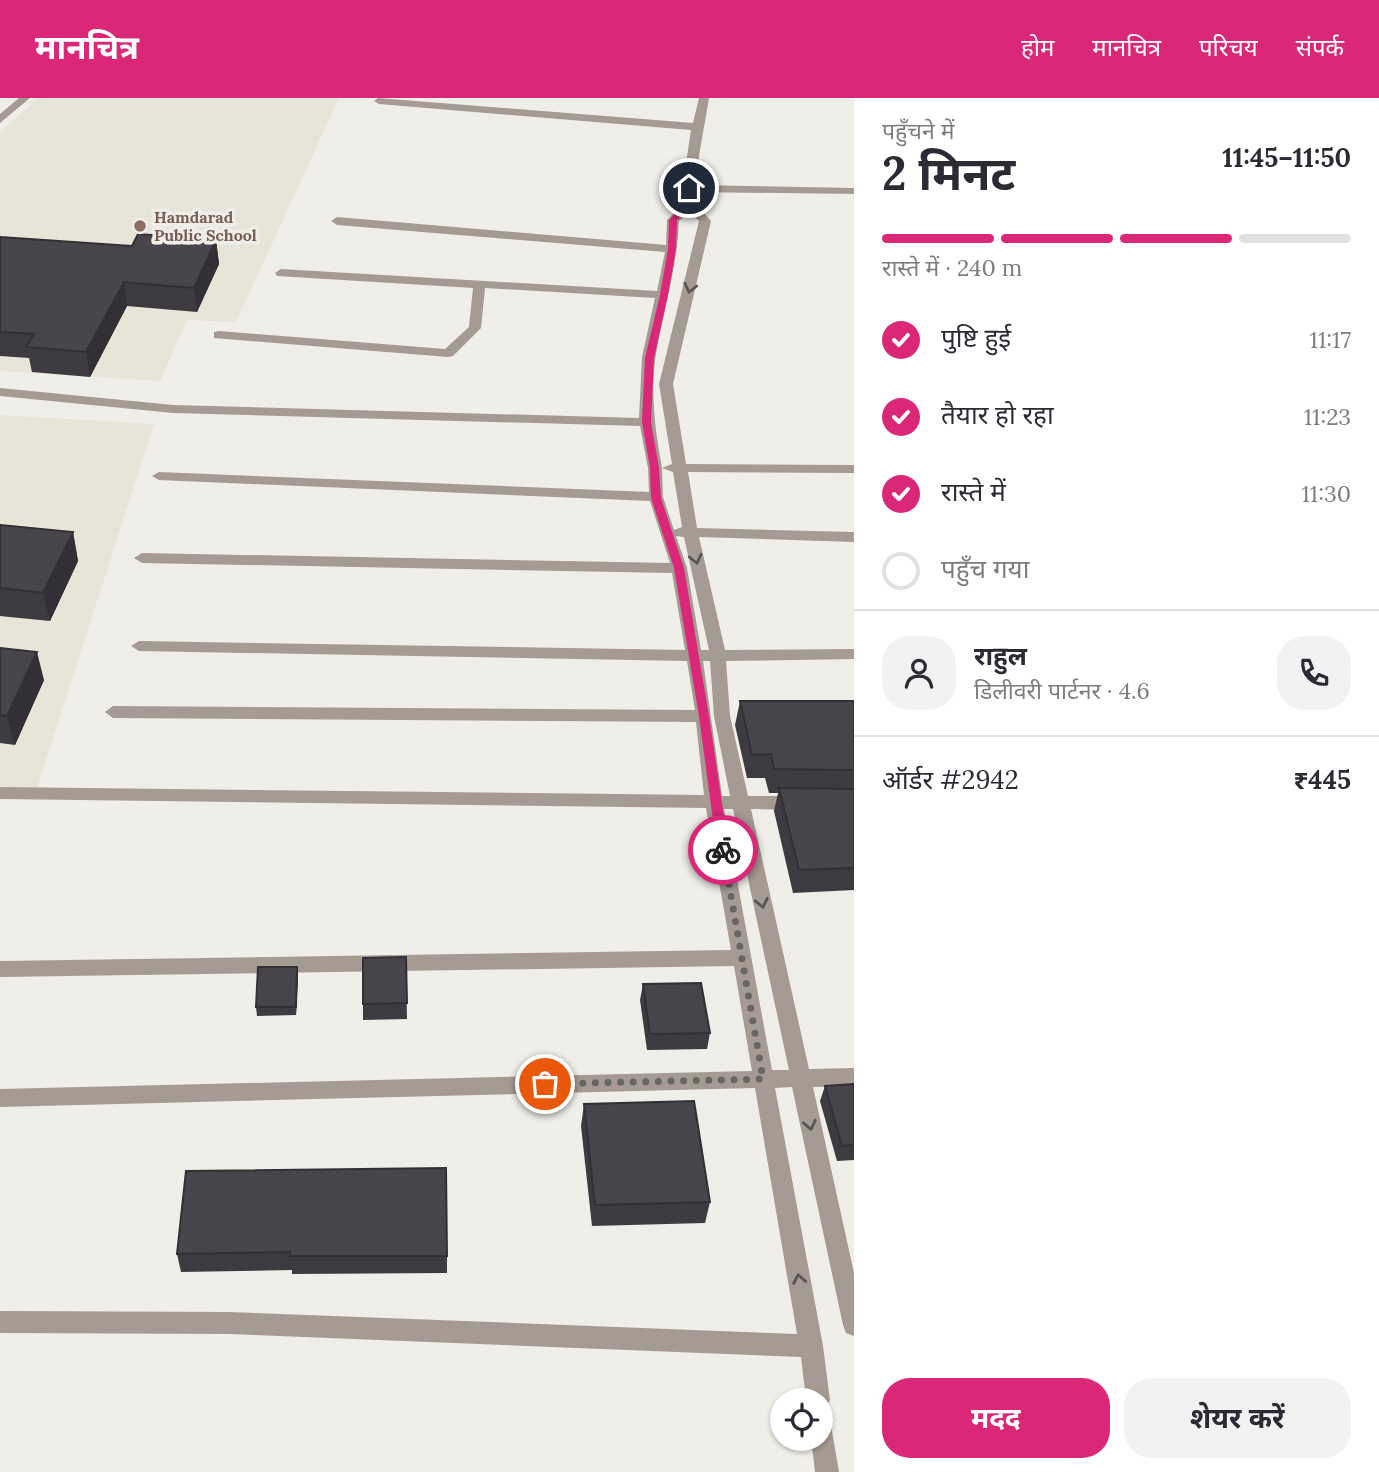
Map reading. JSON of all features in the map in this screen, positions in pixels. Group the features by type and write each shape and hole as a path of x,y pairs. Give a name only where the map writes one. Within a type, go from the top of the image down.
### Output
{"street":[{"path":"0,120 25,98"},
{"path":"704,98 696,127 689,188 690,203 705,221 666,384 690,532 718,656 721,716 714,802 816,1388"},
{"path":"379,101 696,127"},
{"path":"689,188 854,191"},
{"path":"690,203 673,220 672,249 649,358 646,422 655,468 656,498 679,568 693,656 721,716 854,1325"},
{"path":"337,221 672,249"},
{"path":"281,273 664,295"},
{"path":"219,335 448,353 475,328 479,285"},
{"path":"0,392 173,409 646,422"},
{"path":"655,468 854,469"},
{"path":"159,476 656,498"},
{"path":"666,532 854,537"},
{"path":"142,558 679,568"},
{"path":"139,646 693,656 854,654"},
{"path":"113,712 721,716"},
{"path":"0,793 816,803"},
{"path":"0,969 743,958"},
{"path":"0,1098 854,1077"},
{"path":"0,1322 230,1323 811,1346"},
{"path":"824,1451 827,1472"}],"shaded area":[{"name":"Hamdarad Public School","path":"38,98 339,98 236,322 187,320 160,381 0,371 0,132"},
{"path":"0,415 154,424 37,788 0,789"}],"building":[{"path":"138,234 216,240 194,288 124,282 86,352 26,347 34,334 0,332 0,237 132,246"},
{"path":"0,525 73,532 43,593 0,588"},
{"path":"0,648 37,652 7,716 0,715"},
{"path":"740,701 853,701 854,770 774,769 771,754 752,755"},
{"path":"779,788 854,789 854,868 799,870"},
{"path":"406,957 407,1003 363,1004 363,958"},
{"path":"258,967 297,967 296,1007 256,1007"},
{"path":"701,983 710,1033 650,1034 643,984"},
{"path":"854,1084 854,1145 842,1146 825,1086"},
{"path":"694,1101 710,1202 595,1205 584,1104"},
{"path":"446,1168 447,1256 290,1256 290,1252 177,1254 186,1171"}],"way so far":[{"path":"545,1084 763,1079 723,850"}],"place":[{"name":"Hamdarad Public School","path":"140,226"}],"route":[{"path":"689,188 690,203 673,220 672,249 664,295 649,358 646,422 655,468 656,498 679,568 723,850"}]}
